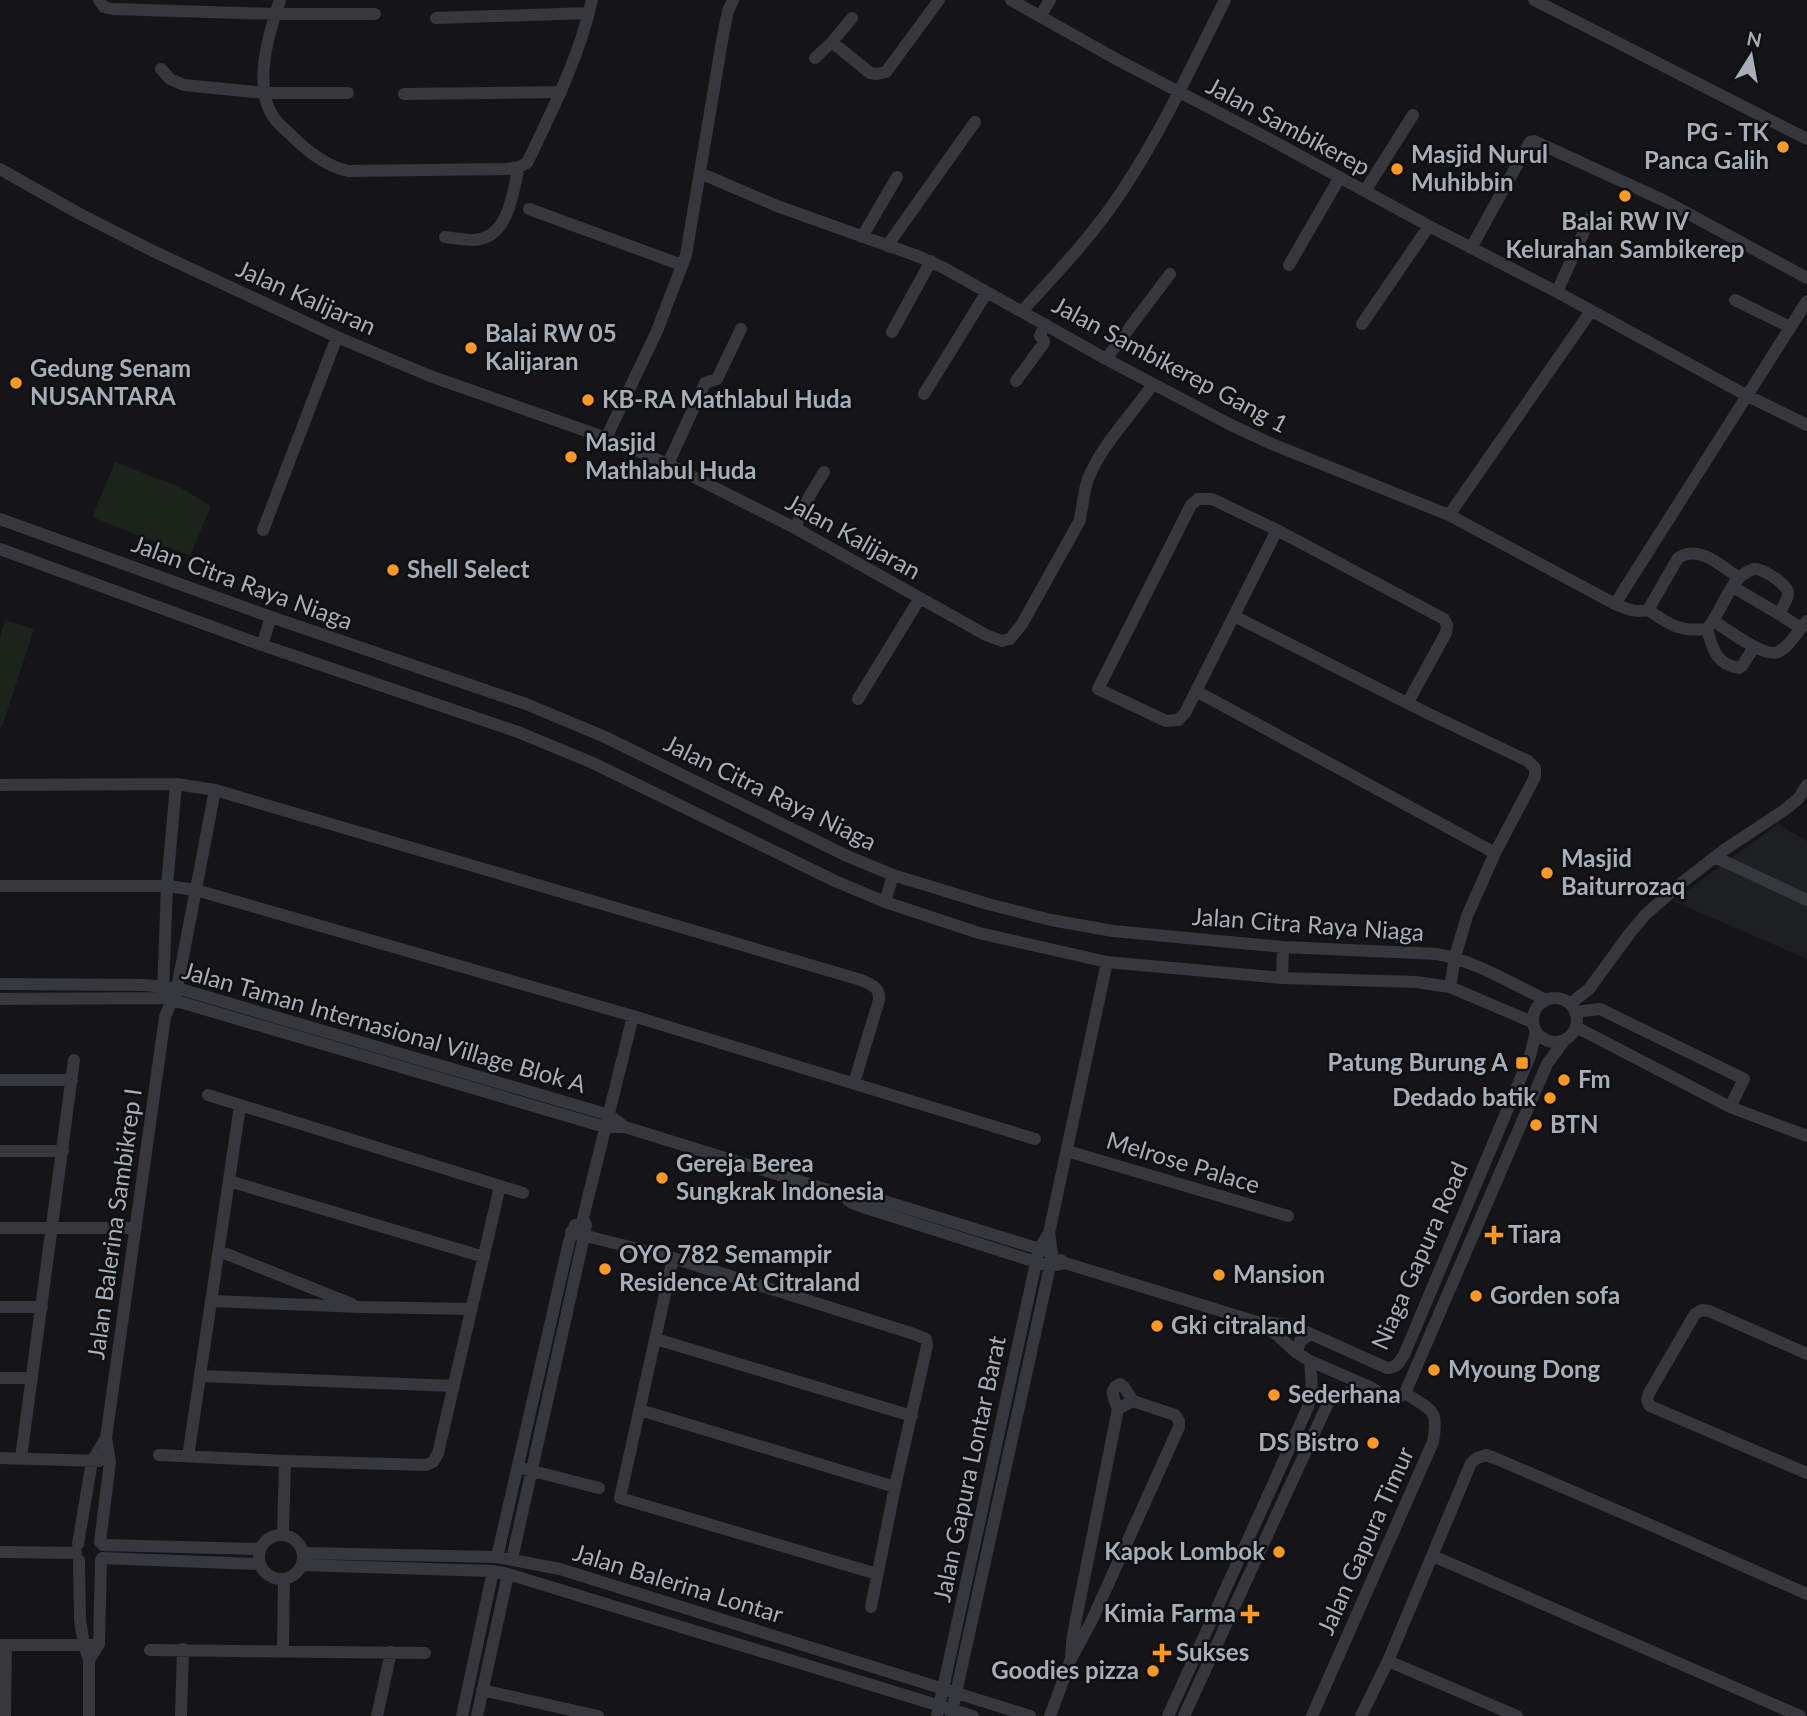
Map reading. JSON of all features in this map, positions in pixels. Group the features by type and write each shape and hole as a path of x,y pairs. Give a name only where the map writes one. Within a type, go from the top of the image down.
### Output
{"street":[{"path":"99,0 104,7 113,9 376,14"},
{"path":"280,0 266,47 263,66 265,93 274,118 299,143 333,168 348,171 507,169 527,163 561,92 590,7 436,18"},
{"path":"606,438 657,331 682,265 723,35 733,0"},
{"path":"832,42 870,73 886,72 939,0"},
{"name":"Jalan Sambikerep","path":"1012,0 1178,92 1807,425"},
{"path":"1041,16 1050,0"},
{"path":"1022,312 1111,208 1178,92 1224,0"},
{"path":"1534,0 1807,139"},
{"path":"1561,13 1568,0"},
{"path":"815,58 852,18"},
{"path":"161,69 170,79 180,84 265,93 348,93"},
{"path":"404,94 561,92"},
{"path":"1365,191 1413,115"},
{"path":"887,246 975,122"},
{"path":"1471,248 1527,147 1534,141 1665,201 1807,278"},
{"path":"445,237 474,240 496,232 509,209 519,167"},
{"name":"Jalan Kalijaran","path":"0,169 153,251 337,337 464,389 606,438 668,464 795,528 986,635 1002,641 1010,639 1034,605 1079,522 1090,475 1105,448 1153,384"},
{"name":"Jalan Sambikerep Gang 1","path":"700,173 777,206 931,261 1212,415 1272,444 1449,514 1615,604 1635,612 1648,610"},
{"path":"862,237 897,177"},
{"path":"1289,265 1340,177"},
{"path":"529,209 682,265"},
{"path":"1557,292 1590,218"},
{"path":"1362,324 1429,226"},
{"path":"892,332 931,261"},
{"path":"1106,359 1170,274"},
{"path":"924,394 987,292"},
{"path":"1735,300 1790,327"},
{"path":"1615,604 1807,301"},
{"path":"1449,514 1591,311"},
{"path":"1016,381 1044,343 1040,336 1045,324"},
{"path":"668,464 705,383 717,379 741,329"},
{"path":"263,530 337,337"},
{"path":"795,528 824,472"},
{"path":"1277,530 1185,713 1178,720 1166,721 1098,689 1191,505 1198,499 1212,499 1277,530 1444,619 1447,625 1446,633 1408,702"},
{"name":"Jalan Citra Raya Niaga","path":"0,519 271,617 526,704 605,737 847,856 893,875 988,904 1051,920 1113,931 1283,947 1425,953 1455,957 1479,966 1546,1000"},
{"name":"Jalan Citra Raya Niaga","path":"0,549 262,645 518,733 593,763 835,881 885,902 979,933 1107,962 1282,978 1416,982 1450,987 1534,1027"},
{"path":"1710,625 1772,654 1778,652 1804,625 1779,614 1736,582 1703,554 1685,553 1678,558 1648,610 1675,628 1697,630 1710,625 1736,582 1750,570 1756,569 1763,570 1787,588 1788,597 1779,614"},
{"path":"858,699 920,598"},
{"path":"1234,616 1528,761 1535,768 1535,777 1495,853 1467,916 1455,957 1450,987"},
{"path":"262,645 271,617"},
{"path":"1710,625 1715,655 1734,667 1742,666 1754,647"},
{"path":"1196,691 1495,853"},
{"path":"0,785 176,784 215,790 862,980 876,988 879,1000 855,1083"},
{"name":"Jalan Balerina Sambikrep I","path":"169,993 167,886 176,784"},
{"path":"1573,1008 1645,915 1715,857 1798,799 1807,785"},
{"name":"Jalan Balerina Sambikrep I","path":"99,1644 102,1551 110,1462 106,1438 169,993 196,890 215,790"},
{"path":"1715,857 1807,900"},
{"path":"885,902 893,875"},
{"path":"0,886 167,886 196,890 633,1016 1035,1139"},
{"path":"1282,978 1283,947"},
{"name":"Jalan Gapura Lontar Barat","path":"952,1713 1107,962"},
{"name":"Jalan Taman Internasional Village Blok A","path":"0,984 169,993 607,1121 841,1194 852,1203 1036,1262"},
{"name":"Jalan Taman Internasional Village Blok A","path":"0,999 169,993"},
{"path":"1573,1008 1577,1020 1572,1034 1564,1041 1548,1042 1541,1038 1534,1027 1536,1008 1546,1000 1558,998 1573,1008 1600,1009 1744,1079 1730,1107"},
{"path":"497,1557 556,1297 578,1234 586,1225 583,1218 633,1016"},
{"name":"Niaga Gapura Road","path":"1311,1334 1387,1368 1398,1365 1530,1056 1534,1027"},
{"path":"1576,1027 1730,1107 1807,1136"},
{"name":"Niaga Gapura Road","path":"1405,1393 1547,1064 1564,1041"},
{"path":"22,1458 74,1060"},
{"path":"0,1080 72,1080"},
{"path":"208,1095 523,1193"},
{"path":"188,1457 240,1106"},
{"path":"0,1151 63,1151"},
{"name":"Melrose Palace","path":"1067,1151 1288,1216"},
{"path":"229,1181 484,1257"},
{"path":"159,1455 285,1461 433,1462 438,1453 500,1186"},
{"name":"Jalan Taman Internasional Village Blok A","path":"841,1194 871,1197 1047,1256"},
{"path":"0,1228 136,1228"},
{"path":"578,1234 673,1258 924,1337 927,1346 871,1607"},
{"path":"512,1559 570,1300 578,1234"},
{"path":"219,1251 361,1307"},
{"path":"1047,1256 1257,1322 1310,1361 1370,1387 1389,1399 1397,1399 1405,1393"},
{"name":"Jalan Gapura Lontar Barat","path":"938,1710 1036,1262 1047,1256"},
{"path":"673,1258 620,1498 877,1574"},
{"path":"556,1297 570,1300"},
{"path":"212,1301 472,1310"},
{"path":"0,1307 42,1307"},
{"path":"1807,1354 1702,1310 1695,1314 1647,1400 1650,1406 1807,1473"},
{"path":"1257,1322 1285,1324 1311,1334"},
{"path":"1297,1353 1300,1341 1311,1334"},
{"path":"656,1339 912,1416"},
{"path":"1168,1716 1308,1407 1312,1387 1310,1361"},
{"path":"200,1376 454,1386"},
{"path":"0,1378 32,1378"},
{"path":"1050,1716 1071,1659 1088,1628 1179,1427 1175,1415 1133,1401 1122,1385 1116,1385 1112,1394 1118,1409 1076,1619 1071,1659"},
{"path":"1184,1716 1328,1403 1334,1396 1370,1387"},
{"name":"Jalan Gapura Timur","path":"1312,1716 1433,1442 1435,1416 1405,1393"},
{"path":"1118,1409 1133,1401"},
{"path":"640,1410 895,1487"},
{"name":"Jalan Balerina Sambikrep I","path":"89,1716 89,1660 80,1620 78,1552 92,1461 106,1438"},
{"path":"1361,1716 1388,1661 1471,1463 1486,1455 1807,1594"},
{"path":"0,1458 110,1462"},
{"path":"283,1534 285,1461"},
{"path":"517,1467 599,1488"},
{"path":"283,1534 300,1544 303,1559 295,1574 276,1579 269,1576 260,1564 260,1549 268,1538 283,1534"},
{"path":"78,1552 86,1538 96,1539 102,1551"},
{"path":"102,1551 260,1549"},
{"path":"78,1552 83,1563 93,1565 102,1551"},
{"path":"102,1551 260,1564"},
{"path":"0,1552 78,1552"},
{"path":"1433,1556 1800,1716"},
{"name":"Jalan Balerina Lontar","path":"303,1559 497,1557 559,1569 1030,1716"},
{"name":"Jalan Balerina Lontar","path":"303,1559 508,1574 938,1710 973,1716"},
{"path":"462,1716 493,1572"},
{"path":"477,1716 508,1574"},
{"path":"581,1595 586,1577"},
{"path":"283,1650 284,1579"},
{"path":"3,1714 3,1645 99,1644"},
{"path":"89,1660 99,1644"},
{"path":"181,1716 183,1649"},
{"path":"150,1650 425,1653"},
{"path":"377,1716 391,1652"},
{"path":"1388,1661 1517,1716"},
{"path":"482,1690 563,1712 598,1716"}],"shaded area":[{"path":"115,462 179,487 211,506 190,556 92,517"},
{"path":"5,620 34,629 0,727 0,637"},
{"path":"1778,824 1807,841 1807,959 1673,901"}],"place":[{"name":"PG - TK Panca Galih","path":"1783,147"},
{"name":"Masjid Nurul Muhibbin","path":"1397,169"},
{"name":"Balai RW IV Kelurahan Sambikerep","path":"1625,196"},
{"name":"Balai RW 05 Kalijaran","path":"471,348"},
{"name":"Gedung Senam NUSANTARA","path":"16,383"},
{"name":"KB-RA Mathlabul Huda","path":"588,400"},
{"name":"Masjid Mathlabul Huda","path":"571,457"},
{"name":"Shell Select","path":"393,570"},
{"name":"Masjid Baiturrozaq","path":"1547,873"},
{"name":"Patung Burung A","path":"1522,1063"},
{"name":"Fm","path":"1564,1080"},
{"name":"Dedado batik","path":"1550,1098"},
{"name":"BTN","path":"1536,1125"},
{"name":"Gereja Berea Sungkrak Indonesia","path":"662,1178"},
{"name":"Tiara","path":"1494,1235"},
{"name":"OYO 782 Semampir Residence At Citraland","path":"605,1269"},
{"name":"Mansion","path":"1219,1275"},
{"name":"Gorden sofa","path":"1476,1296"},
{"name":"Gki citraland","path":"1157,1326"},
{"name":"Myoung Dong","path":"1434,1370"},
{"name":"Sederhana","path":"1274,1395"},
{"name":"DS Bistro","path":"1373,1443"},
{"name":"Kapok Lombok","path":"1279,1552"},
{"name":"Kimia Farma","path":"1250,1614"},
{"name":"Sukses","path":"1162,1653"},
{"name":"Goodies pizza","path":"1153,1671"}]}
